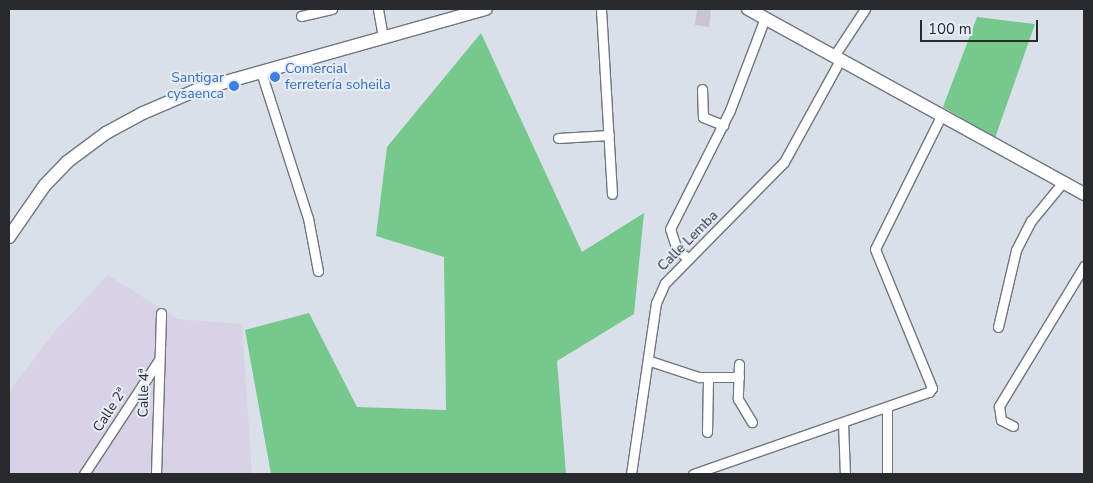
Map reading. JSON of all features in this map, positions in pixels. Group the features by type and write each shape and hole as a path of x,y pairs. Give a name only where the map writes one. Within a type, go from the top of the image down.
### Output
{"street":[{"path":"301,16 332,9"},
{"path":"378,9 383,37"},
{"path":"9,237 45,185 106,133 172,99 260,72 485,9"},
{"path":"601,9 612,194"},
{"path":"748,9 1084,194"},
{"name":"Calle Lemba","path":"631,474 650,361 656,303 665,283 784,162 837,58 865,9"},
{"path":"688,258 677,250 670,229 722,125 766,18"},
{"path":"260,72 302,201 318,271"},
{"path":"702,89 703,117 722,125"},
{"path":"693,474 887,409 929,392 932,388 875,249 940,116"},
{"path":"558,138 609,135"},
{"path":"998,327 1016,250 1032,221 1063,182"},
{"path":"1013,426 1001,420 999,406 1084,266"},
{"name":"Calle 4ª","path":"156,474 160,312"},
{"name":"Calle 2ª","path":"84,474 159,360"},
{"path":"650,361 708,378 739,377"},
{"path":"739,364 738,399 752,422"},
{"path":"707,432 708,378"},
{"path":"887,409 887,474"},
{"path":"843,423 845,474"}],"shaded area":[{"path":"108,275 178,319 242,324 252,474 9,474 9,391 56,330"}],"green space":[{"path":"977,17 1035,24 995,138 943,107"},
{"path":"481,33 582,252 644,213 634,314 557,361 566,474 271,474 245,330 309,313 357,407 446,410 444,257 376,236 387,147"}],"building":[{"path":"697,9 711,9 709,27 695,25"}],"place":[{"name":"Comercial ferretería soheila","path":"275,77"},
{"name":"Santigar cysaenca","path":"234,86"}]}
